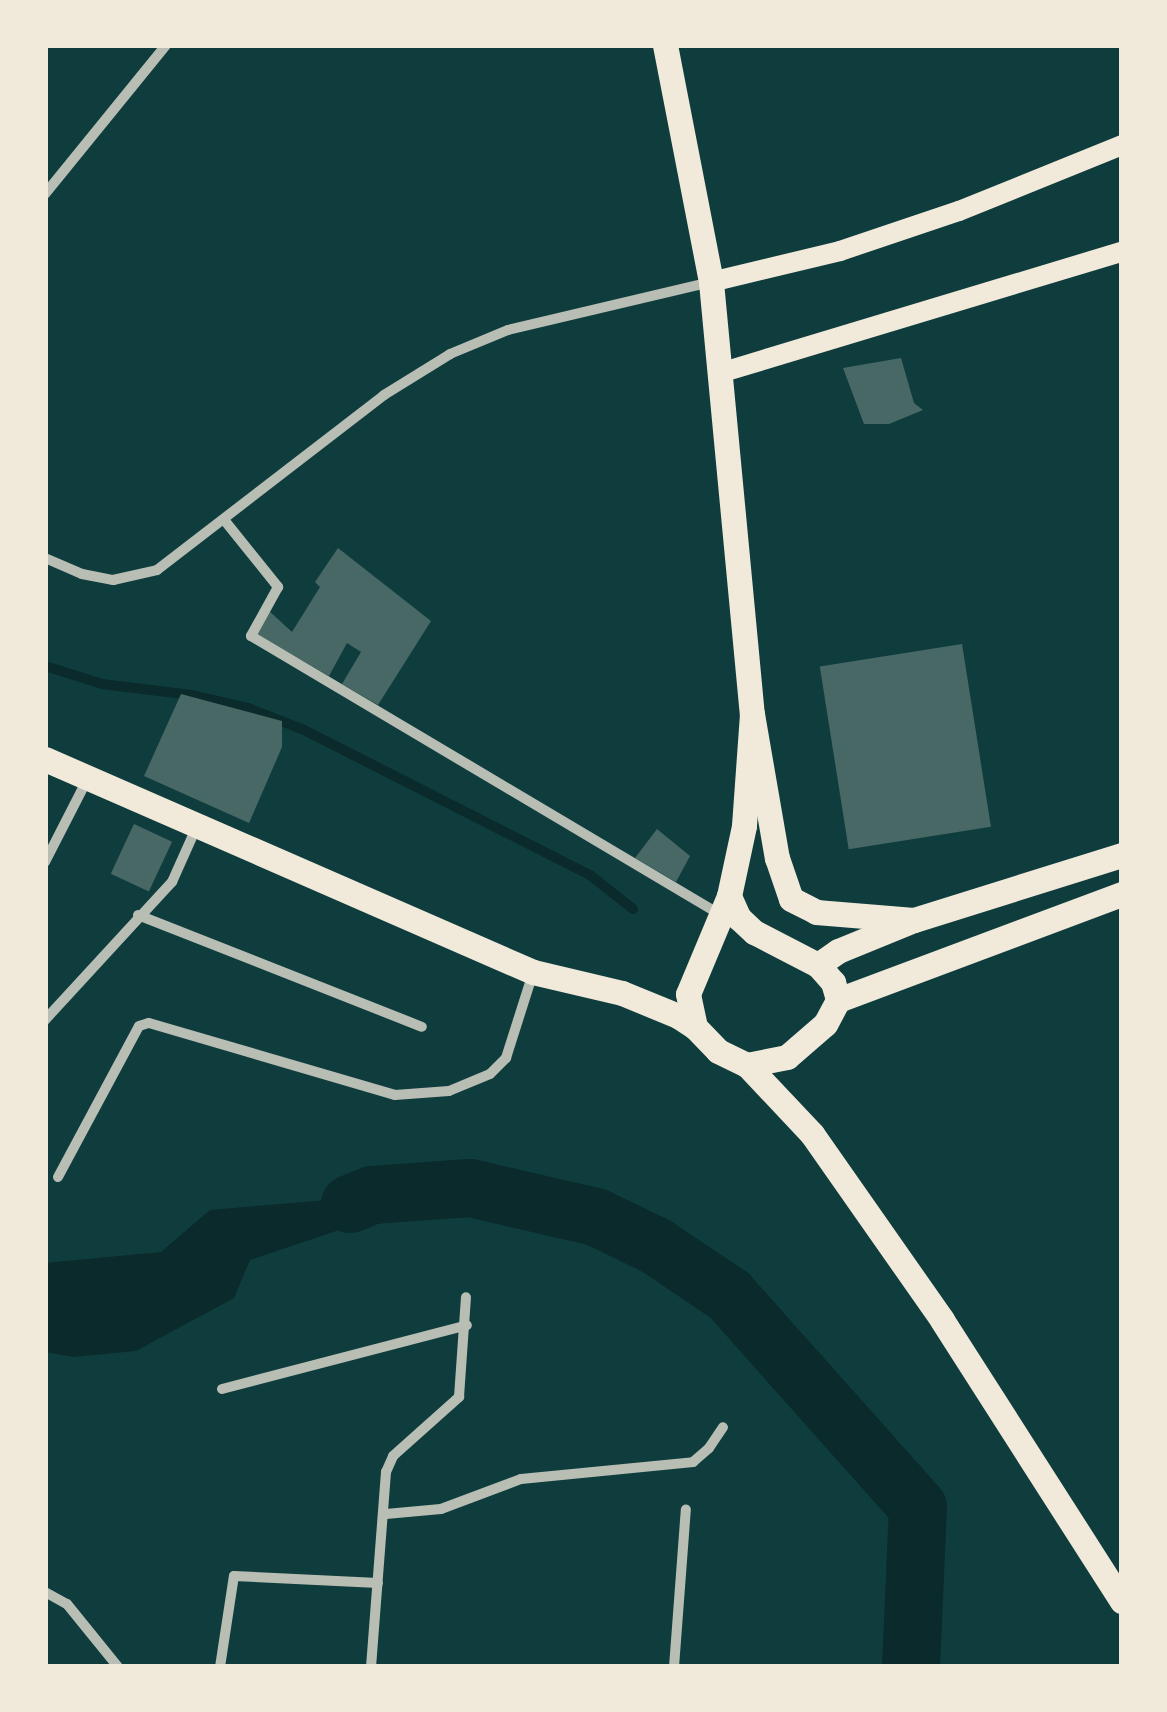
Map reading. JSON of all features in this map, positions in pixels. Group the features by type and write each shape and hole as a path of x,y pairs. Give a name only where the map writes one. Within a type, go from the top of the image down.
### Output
{"main road":[{"path":"665,45 711,282 752,714 774,844 791,899 816,912 914,920"},
{"path":"711,282 840,251 959,210 1122,145"},
{"path":"720,373 1122,252"},
{"path":"695,1027 688,994 726,906 744,826 752,714"},
{"path":"45,759 534,972 622,993 678,1016 718,1051 747,1065 822,1148 942,1320 1122,1601"},
{"path":"818,966 838,951 914,920 1122,854"},
{"path":"747,1065 787,1057 825,1024 838,1000 1122,894"},
{"path":"726,906 754,932 818,966 833,982 838,1000"}],"street":[{"path":"45,194 166,45"},
{"path":"45,558 82,574 134,578 157,570 384,395 450,354 508,330 711,282"},
{"path":"225,521 278,587 251,636 726,906"},
{"path":"45,862 88,779"},
{"path":"45,1020 172,882 199,824"},
{"path":"138,915 422,1027"},
{"path":"58,1177 139,1026 148,1022 395,1095 450,1091 490,1074 506,1058 534,972"},
{"path":"371,1667 386,1514 386,1472 392,1456 459,1397 467,1325 466,1296"},
{"path":"222,1388 467,1325"},
{"path":"386,1514 441,1509 521,1479 693,1462 710,1448 723,1427"},
{"path":"674,1667 686,1510"},
{"path":"220,1667 234,1576 378,1582"},
{"path":"45,1592 67,1604 118,1667"}],"water":[{"path":"379,1179 427,1179 424,1217 345,1228 250,1260 234,1298 136,1351 73,1357 45,1352 45,1263 161,1252 210,1210 327,1200"}],"building":[{"path":"901,358 914,403 923,410 889,424 864,424 843,368"},
{"path":"338,548 431,621 378,705 342,684 361,652 347,643 329,676 256,634 268,610 292,632 320,587 315,582"},
{"path":"962,644 991,827 849,849 820,667"},
{"path":"181,694 282,721 282,747 249,823 144,776"},
{"path":"134,824 172,842 149,892 111,874"},
{"path":"657,829 690,856 676,882 635,858"}],"waterway":[{"path":"45,666 102,684 191,695 248,708 302,729 590,875 633,909"},
{"path":"350,1204 372,1195 470,1188 596,1217 656,1246 729,1295 918,1507 911,1667"}]}
